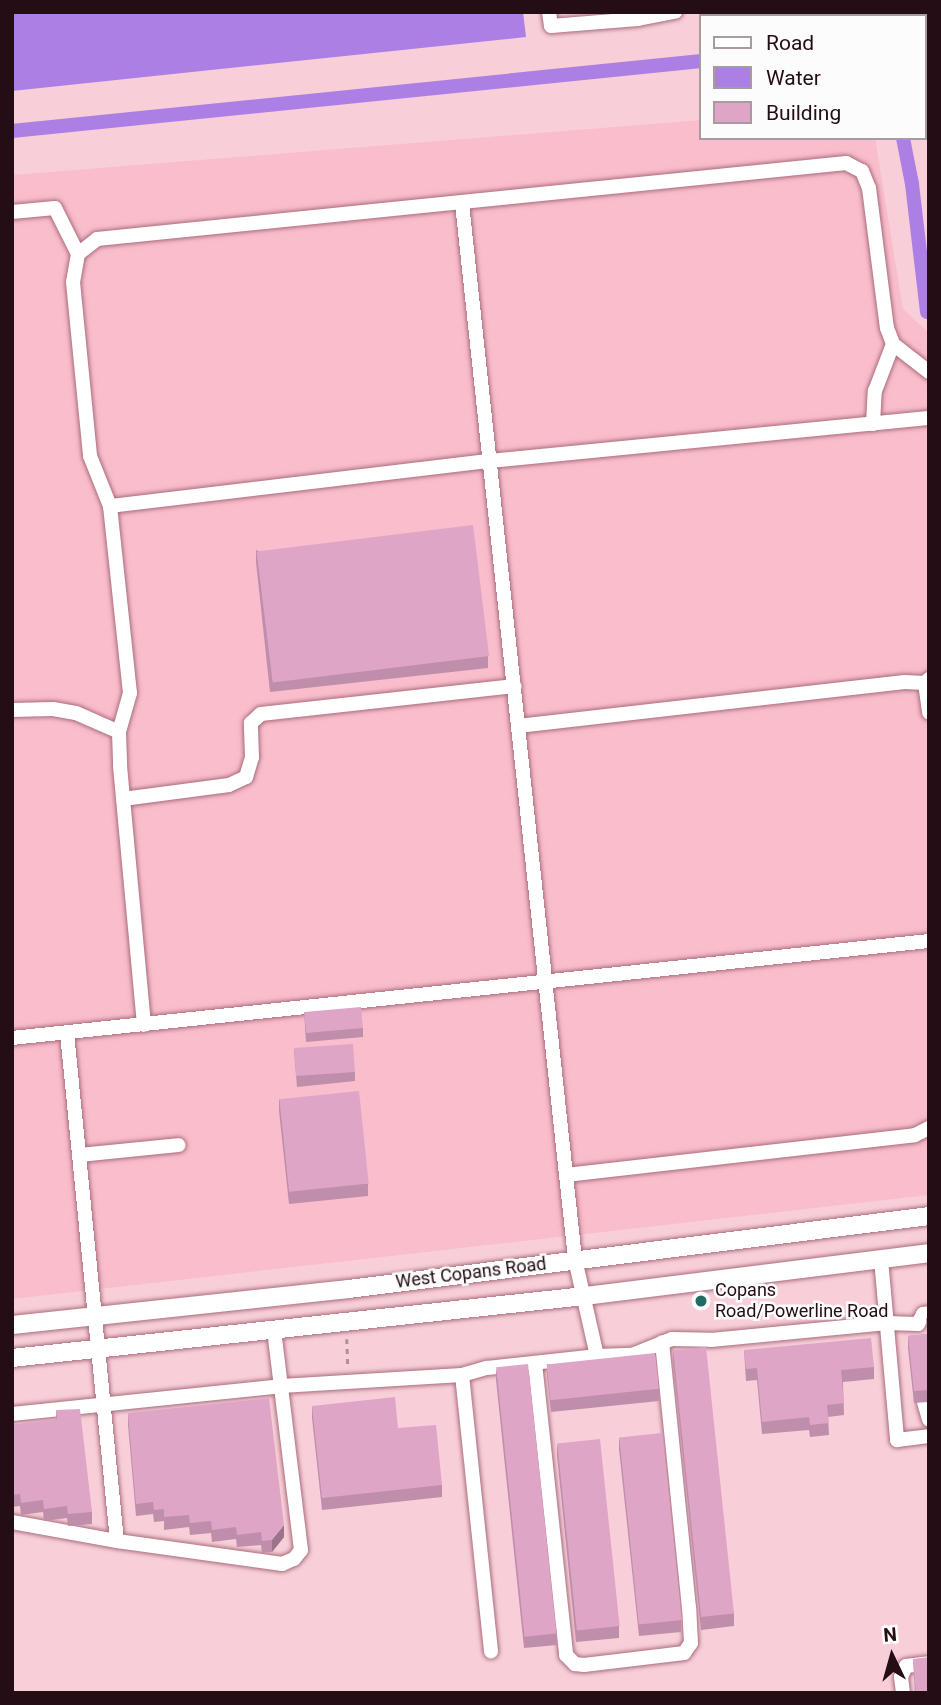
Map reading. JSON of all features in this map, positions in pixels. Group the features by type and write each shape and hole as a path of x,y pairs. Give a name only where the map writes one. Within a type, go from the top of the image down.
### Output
{"main road":[{"name":"West Copans Road","path":"12,1325 929,1216"},
{"name":"West Copans Road","path":"12,1358 585,1296 929,1253"}],"lane":[{"path":"550,12 551,26 675,12"},
{"path":"78,254 97,239 846,163 862,172 869,188 887,328 893,344 929,372"},
{"path":"462,203 565,1175 575,1259 597,1356"},
{"path":"12,212 55,208 78,254 73,282 90,456 110,506 130,693 119,732 144,1025"},
{"path":"873,424 875,391 893,344"},
{"path":"110,506 489,461 929,418"},
{"path":"518,726 905,681 927,681 929,713"},
{"path":"123,799 229,785 246,777 252,757 251,723 261,714 514,686"},
{"path":"12,710 53,709 76,713 119,732"},
{"path":"12,1038 929,941"},
{"path":"67,1033 117,1541"},
{"path":"565,1175 915,1135 929,1128"},
{"path":"79,1155 179,1145"},
{"path":"881,1259 897,1440 929,1436"},
{"path":"917,1339 918,1324 923,1314 929,1313"},
{"path":"12,1414 281,1386 462,1375 487,1368 597,1356 632,1355 662,1342 687,1337 711,1340 887,1323 918,1324"},
{"path":"12,1522 117,1541 282,1564 294,1559 301,1550 274,1329"},
{"path":"535,1363 566,1655 575,1664 584,1665 684,1653 691,1643 690,1608 662,1342"},
{"path":"462,1375 491,1651"},
{"path":"924,1402 929,1419"},
{"path":"903,1693 901,1677 906,1666 929,1663"}],"path":[{"path":"347,1339 349,1377"}],"shaded area":[{"path":"699,120 699,140 875,140 903,309 929,333 929,1195 12,1299 12,175"}],"water":[{"path":"12,12 523,12 526,37 12,91"}],"building":[{"path":"473,525 489,656 273,683 257,552"},
{"path":"361,1007 363,1028 306,1033 304,1012"},
{"path":"353,1044 355,1072 296,1076 294,1048"},
{"path":"359,1091 369,1183 289,1192 279,1099"},
{"path":"926,1318 929,1318 929,1390 914,1391 908,1336 928,1334"},
{"path":"871,1338 874,1367 841,1370 844,1403 827,1405 829,1423 810,1425 809,1417 762,1422 757,1368 746,1369 744,1350"},
{"path":"706,1347 734,1614 701,1617 673,1350"},
{"path":"655,1353 659,1389 550,1400 547,1364"},
{"path":"528,1364 556,1634 525,1637 496,1367"},
{"path":"395,1397 398,1428 436,1425 442,1485 322,1498 312,1406"},
{"path":"269,1398 284,1525 272,1540 262,1541 261,1532 237,1535 236,1527 212,1530 211,1521 190,1523 189,1515 164,1517 164,1509 154,1510 153,1502 136,1504 128,1413"},
{"path":"80,1409 92,1512 68,1514 67,1506 44,1509 43,1500 21,1503 20,1494 12,1495 12,1425 57,1419 56,1410"},
{"path":"662,1433 682,1620 639,1624 619,1437"},
{"path":"600,1439 620,1626 577,1630 557,1443"},
{"path":"929,1657 929,1693 916,1693 913,1659"}],"waterway":[{"path":"12,131 699,61"},
{"path":"903,140 912,184 927,312"}],"place":[{"name":"Copans Road/Powerline Road","path":"701,1301"}]}
